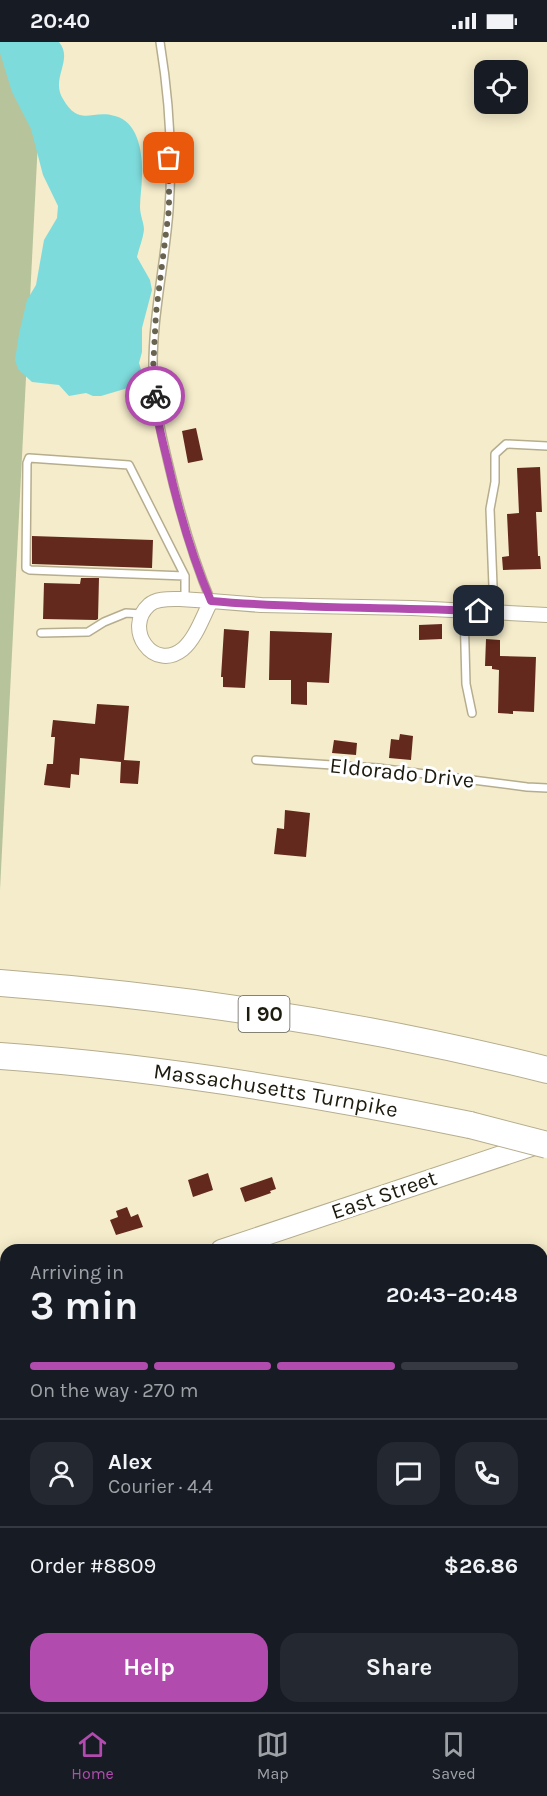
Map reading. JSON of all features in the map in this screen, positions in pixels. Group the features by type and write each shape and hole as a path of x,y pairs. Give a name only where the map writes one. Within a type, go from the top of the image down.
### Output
{"highway":[{"name":"I 90","path":"0,983 111,993 251,1012 388,1035 536,1067"},
{"name":"Massachusetts Turnpike","path":"0,1056 183,1076 320,1096 470,1125 547,1143"},
{"path":"0,1070 183,1076"}],"main road":[{"name":"East Street","path":"239,1244 547,1143"}],"street":[{"path":"211,601 184,649 172,655 160,655 148,650 140,638 142,614 150,603 161,600 185,599 211,601 261,605 464,610 547,615"}],"lane":[{"path":"160,42 167,99 169,209 156,313 153,370 155,402 186,533 211,601"},
{"path":"494,612 490,509 495,482 495,454 506,444 547,446"},
{"path":"185,576 26,568 27,463 29,458 129,465 185,576 185,599"},
{"path":"464,610 466,684 472,713"},
{"path":"41,633 88,632 126,613 142,614"},
{"name":"Eldorado Drive","path":"256,760 378,768 547,788"}],"green space":[{"path":"0,42 43,42 0,890"}],"water":[{"path":"0,42 59,42 64,56 60,91 69,108 81,115 107,114 123,119 138,140 142,158 140,207 144,230 137,257 150,280 152,290 142,328 142,352 139,363 143,376 138,385 101,396 86,393 69,396 59,385 32,382 18,369 15,360 27,300 36,285 44,240 57,218 58,206 43,175 31,129 12,92 0,53"}],"building":[{"path":"196,428 203,460 188,463 182,431"},
{"path":"540,467 542,512 536,512 538,556 540,556 541,569 503,570 502,557 509,556 507,514 519,513 517,468"},
{"path":"32,536 153,540 152,568 32,564"},
{"path":"81,578 99,578 98,619 43,619 44,583 80,584"},
{"path":"442,624 442,639 419,640 419,625"},
{"path":"224,629 249,631 245,688 223,687 223,677 221,677"},
{"path":"270,631 332,633 329,683 307,682 307,705 291,704 291,680 269,680"},
{"path":"486,639 500,640 500,656 536,657 534,712 498,713 499,670 492,669 492,666 485,666"},
{"path":"97,704 129,706 124,760 140,761 138,784 120,783 121,762 80,758 79,775 71,774 70,788 44,785 47,764 53,764 55,737 51,737 53,720 95,724"},
{"path":"400,734 413,736 411,760 389,758 391,739 399,740"},
{"path":"334,740 357,743 356,755 332,753"},
{"path":"285,810 310,813 306,857 274,854 277,828 284,829"},
{"path":"208,1173 213,1190 193,1197 188,1180"},
{"path":"272,1177 276,1189 245,1202 240,1188"},
{"path":"127,1207 131,1217 138,1214 143,1227 116,1235 110,1220 118,1217 116,1211"}],"way so far":[{"path":"155,396 153,370 156,313 169,209 169,158"}],"route":[{"path":"155,396 162,436 186,533 211,601 261,605 479,611"}]}
